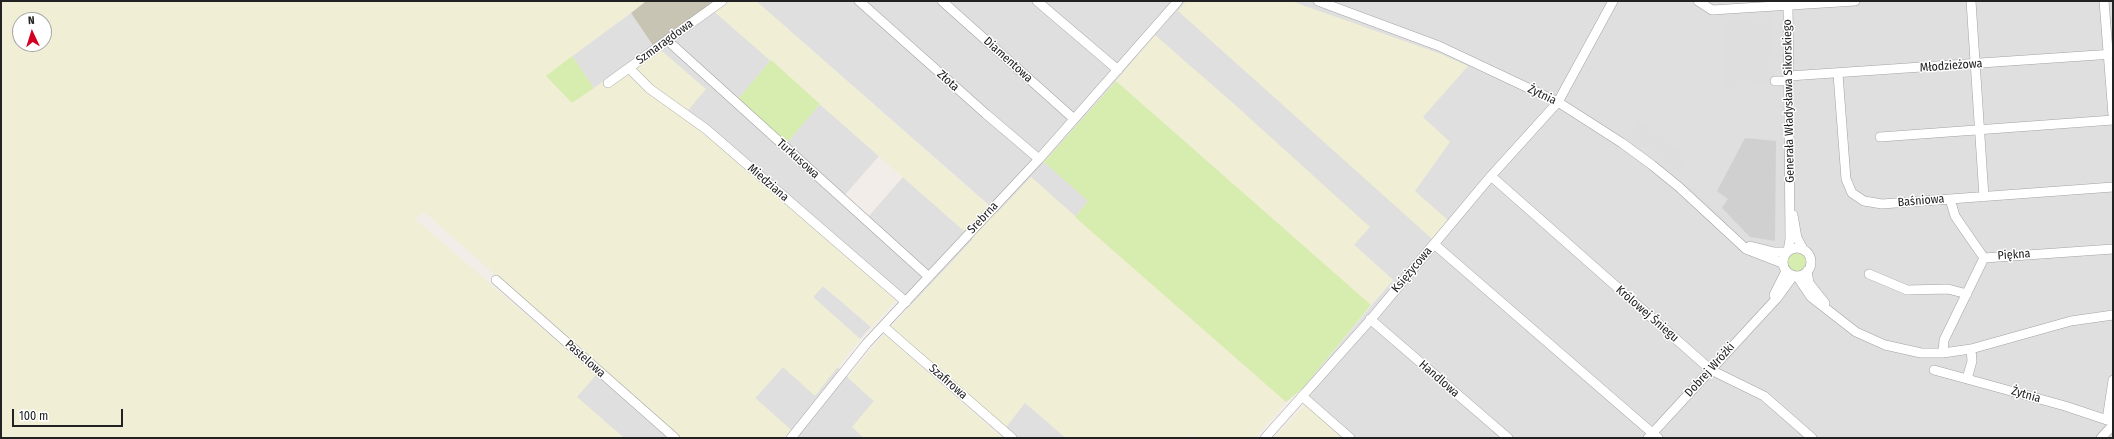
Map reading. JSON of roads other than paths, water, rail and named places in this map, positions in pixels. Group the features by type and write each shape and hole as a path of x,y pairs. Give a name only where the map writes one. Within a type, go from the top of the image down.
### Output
{"street":[{"name":"Szmaragdowa","path":"608,83 722,1"},
{"name":"Złota","path":"859,1 1039,159"},
{"name":"Diamentowa","path":"942,1 1074,119"},
{"path":"1037,1 1118,70"},
{"name":"Srebrna","path":"791,438 867,343 1039,159 1178,1"},
{"name":"Żytnia","path":"1318,1 1439,46 1558,102 1622,143 1652,165 1679,187 1751,252 1790,271"},
{"name":"Księżycowa","path":"1265,438 1370,319 1491,176 1558,102 1613,1"},
{"path":"1698,1 1712,10 1788,3 1855,1"},
{"path":"1971,1 1984,196"},
{"path":"2104,1 2110,54 2113,115"},
{"name":"Generała Władysława Sikorskiego","path":"1787,251 1790,242 1788,3"},
{"name":"Turkusowa","path":"667,40 929,278"},
{"name":"Młodzieżowa","path":"1775,81 1789,78 1838,74 2110,54"},
{"name":"Miedziana","path":"629,68 650,89 706,129 906,302"},
{"name":"Baśniowa","path":"1838,74 1845,176 1852,193 1864,202 1874,204 2113,187"},
{"path":"1880,137 2113,120"},
{"name":"Królowej Śniegu","path":"1491,176 1711,370 1764,396 1812,438"},
{"name":"Piękna","path":"1950,199 1955,216 1984,258 2113,249"},
{"name":"Generała Władysława Sikorskiego","path":"1790,200 1797,238 1803,249"},
{"name":"Żytnia","path":"1736,239 1756,248 1774,252 1787,251"},
{"path":"1434,244 1653,436"},
{"path":"1832,312 1809,283 1807,272 1810,259 1803,249 1795,248 1787,251 1790,271 1811,297 1856,332 1885,345 1921,353 1943,353 1971,349 2071,321 2113,315"},
{"path":"1943,353 1944,340 1984,258"},
{"path":"1790,271 1807,272"},
{"name":"Dobrej Wróżki","path":"1653,436 1781,293 1790,271"},
{"path":"1869,274 1907,290 1948,288 1967,294"},
{"name":"Pastelowa","path":"496,280 675,438"},
{"name":"Handlowa","path":"1370,319 1508,438"},
{"name":"Szafirowa","path":"883,326 1012,438"},
{"path":"1967,380 1972,361 1971,349"},
{"name":"Żytnia","path":"1934,370 2044,400 2111,422"},
{"path":"2100,438 2111,422 2113,380"},
{"path":"1302,396 1350,438"}]}
